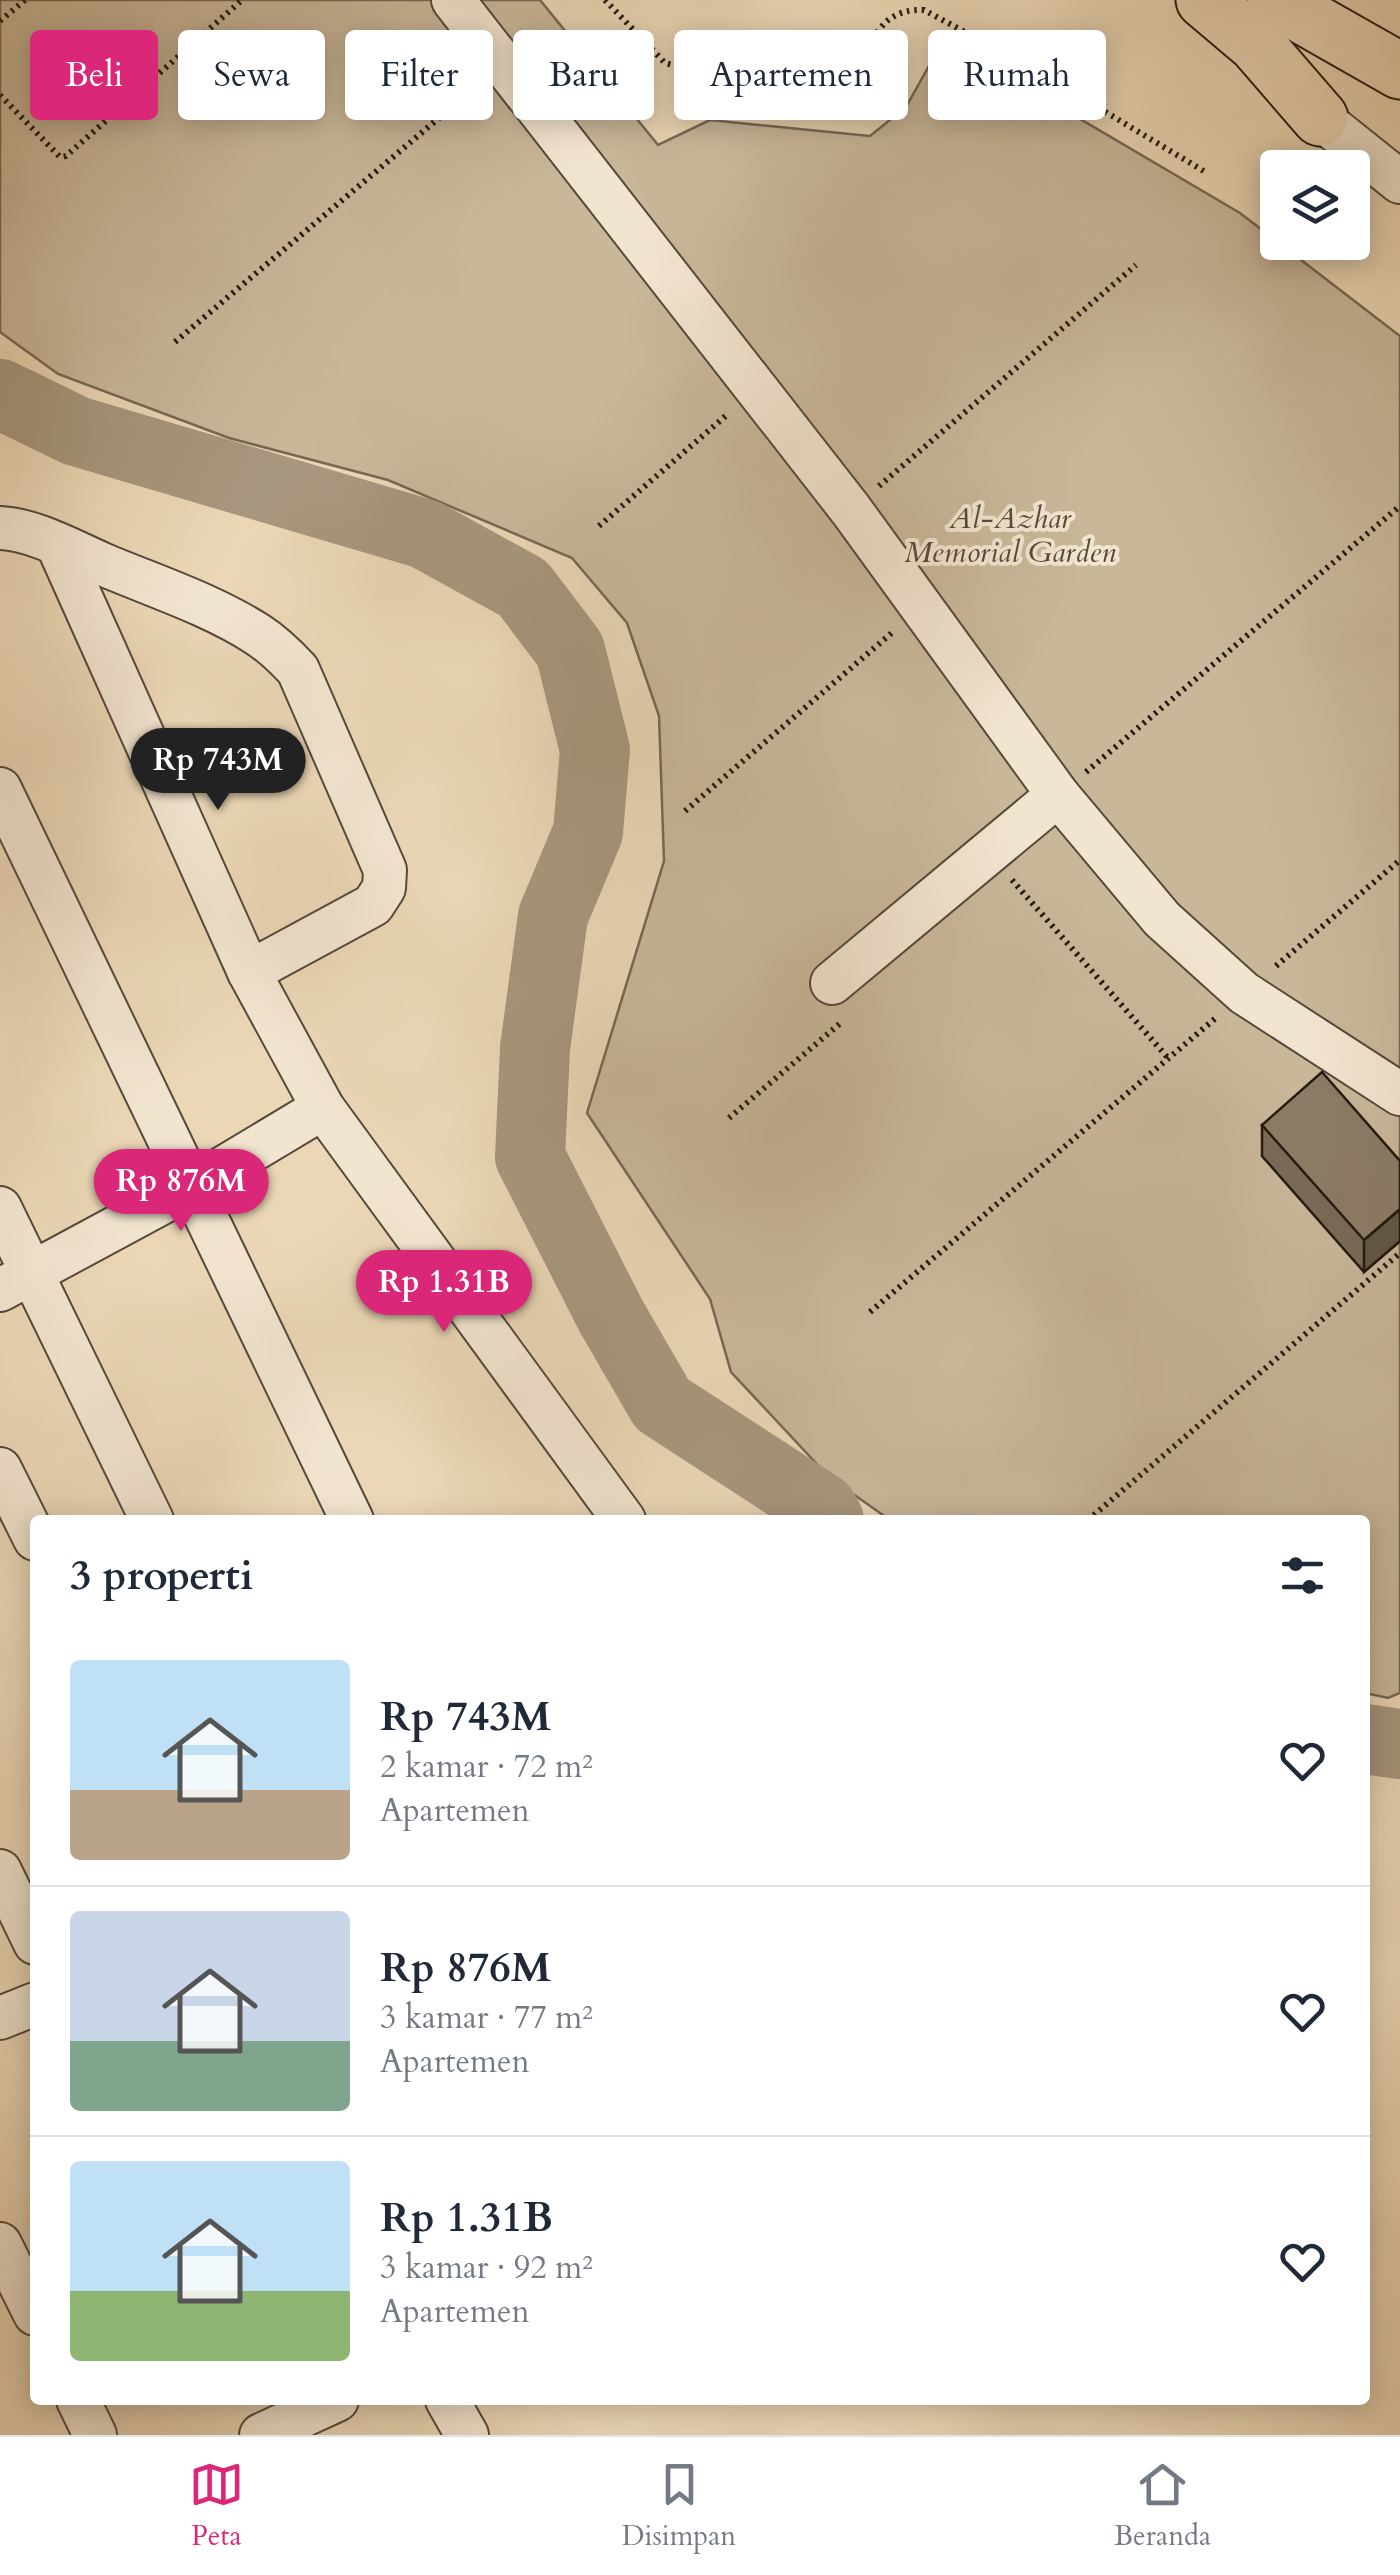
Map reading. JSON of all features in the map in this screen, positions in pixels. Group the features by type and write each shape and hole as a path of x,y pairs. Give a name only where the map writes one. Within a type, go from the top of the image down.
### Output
{"highway":[{"path":"1204,0 1256,44 1320,118"},
{"path":"1275,0 1400,71"}],"street":[{"path":"453,0 850,510 1058,795 1162,919 1244,993 1400,1094"},
{"path":"1320,118 1400,182"},
{"path":"0,528 58,546 194,602 254,632 280,650 298,670 385,870 384,888 373,904 250,972"},
{"path":"58,546 250,972 323,1108 620,1515"},
{"path":"0,788 350,1515"},
{"path":"840,1000 1058,795"},
{"path":"16,1282 193,1186 323,1108"},
{"path":"0,1208 16,1282 149,1515"},
{"path":"0,1469 30,1529"},
{"path":"0,1871 30,1933"},
{"path":"0,2018 30,2006"},
{"path":"0,2244 30,2304"},
{"path":"80,2405 95,2435"},
{"path":"248,2405 261,2435 326,2405"},
{"path":"450,2405 467,2435"}],"path":[{"path":"0,21 25,0"},
{"path":"0,95 41,141 60,157 66,156 242,0"},
{"path":"605,0 664,63 778,93 818,97 848,87 892,15 924,10 1039,72 1207,174"},
{"path":"175,342 504,63"},
{"path":"850,510 1136,264"},
{"path":"599,526 757,389"},
{"path":"1058,795 1400,506"},
{"path":"686,811 922,608"},
{"path":"870,1312 1400,860"},
{"path":"996,891 1010,878 1168,1058"},
{"path":"729,1118 840,1000"},
{"path":"1094,1515 1400,1253"}],"green space":[{"name":"Al-Azhar Memorial Garden","path":"0,0 540,0 564,30 513,30 513,120 638,120 658,145 710,120 870,136 890,120 908,120 908,103 928,68 928,120 1082,120 1260,228 1260,260 1301,260 1400,336 1400,1693 1388,1698 1370,1694 1370,1515 883,1515 829,1477 731,1372 710,1299 587,1113 664,861 659,716 627,623 572,558 388,480 229,438 58,374 0,332"}],"building":[{"path":"1322,1072 1400,1161 1400,1209 1364,1240 1262,1125"}],"waterway":[{"path":"0,394 76,431 425,534 523,588 570,650 595,750 588,832 553,916 535,1048 530,1157 611,1316 662,1404 822,1508 826,1515"},
{"path":"1370,1740 1400,1744"}]}
